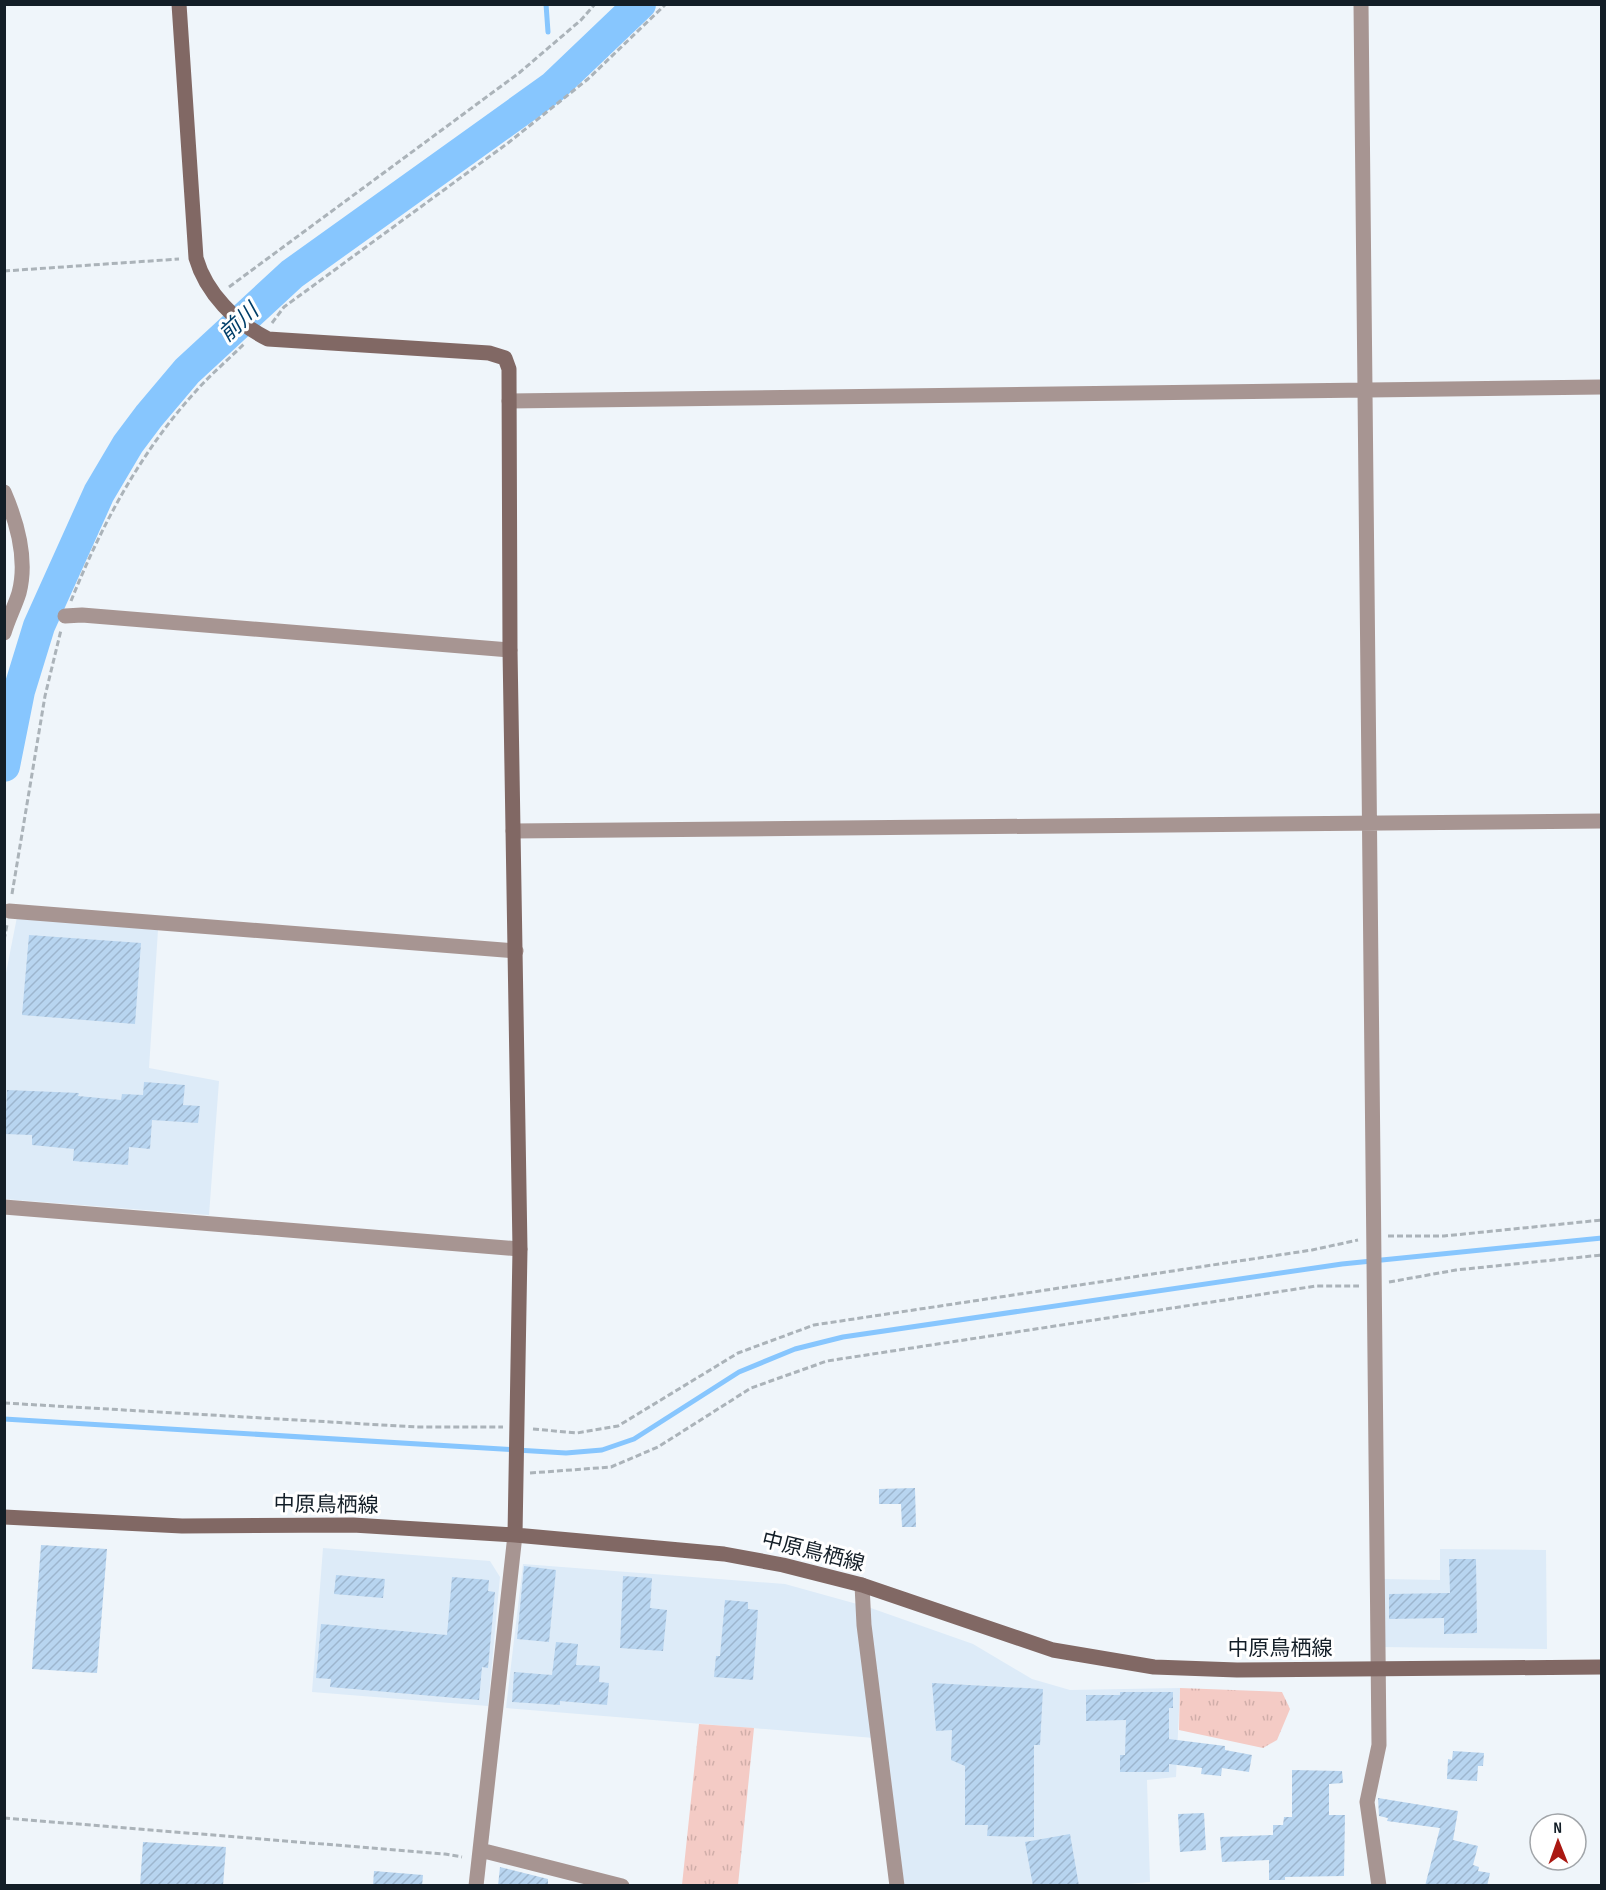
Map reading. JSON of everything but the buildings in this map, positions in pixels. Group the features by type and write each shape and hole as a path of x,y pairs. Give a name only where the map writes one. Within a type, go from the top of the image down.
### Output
{"street":[{"path":"179,4 196,258 200,272 218,299 256,333 268,339 489,353 505,358 509,369 510,651 520,1249 518,1430 515,1535 476,1886"},
{"path":"1361,4 1373,1281 1379,1668 1379,1745 1367,1802 1379,1886"},
{"path":"509,401 1602,387"},
{"path":"4,492 17,522 22,569 19,593 4,633"},
{"path":"65,616 82,615 510,651"},
{"path":"513,831 1602,821"},
{"path":"9,912 516,951"},
{"path":"4,1208 520,1249"},
{"name":"中原鳥栖線","path":"4,1517 182,1526 353,1525 515,1535 724,1554 783,1564 862,1585 1053,1650 1108,1661 1154,1666 1237,1670 1602,1667"},
{"path":"862,1585 866,1637 897,1886"},
{"path":"479,1855 622,1886"}],"path":[{"path":"218,299 519,73 581,20 595,4"},
{"path":"256,333 269,326 284,307 508,143 588,79 666,4"},
{"path":"4,271 196,258"},
{"path":"4,1403 417,1427 501,1427 518,1430 546,1429 577,1432 618,1426 738,1353 814,1325 1373,1241 1602,1220"},
{"path":"517,1468 533,1474 611,1467 658,1447 751,1388 828,1361 1316,1286 1602,1255"},
{"path":"4,1818 479,1855"}],"shaded area":[{"path":"17,917 158,930 149,1068 219,1081 209,1215 4,1199 4,983"},
{"path":"323,1548 490,1561 500,1577 488,1706 312,1692"},
{"path":"1440,1549 1546,1550 1547,1649 1381,1647 1382,1579 1440,1580"},
{"path":"523,1564 785,1584 857,1604 874,1738 506,1708"},
{"path":"868,1607 973,1644 1032,1679 1070,1690 1180,1688 1176,1777 1147,1780 1150,1882 1105,1886 904,1885"}],"green space":[{"path":"1180,1688 1282,1692 1290,1709 1277,1740 1263,1748 1179,1730"},
{"path":"699,1724 754,1728 738,1885 682,1885"}],"waterway":[{"path":"546,4 548,32"},
{"name":"前川","path":"4,766 19,691 39,626 99,493 128,444 149,416 187,371 292,274 553,87 640,4"},
{"path":"4,1419 566,1453 602,1450 634,1439 739,1372 795,1349 843,1337 1342,1264 1602,1238"}]}
